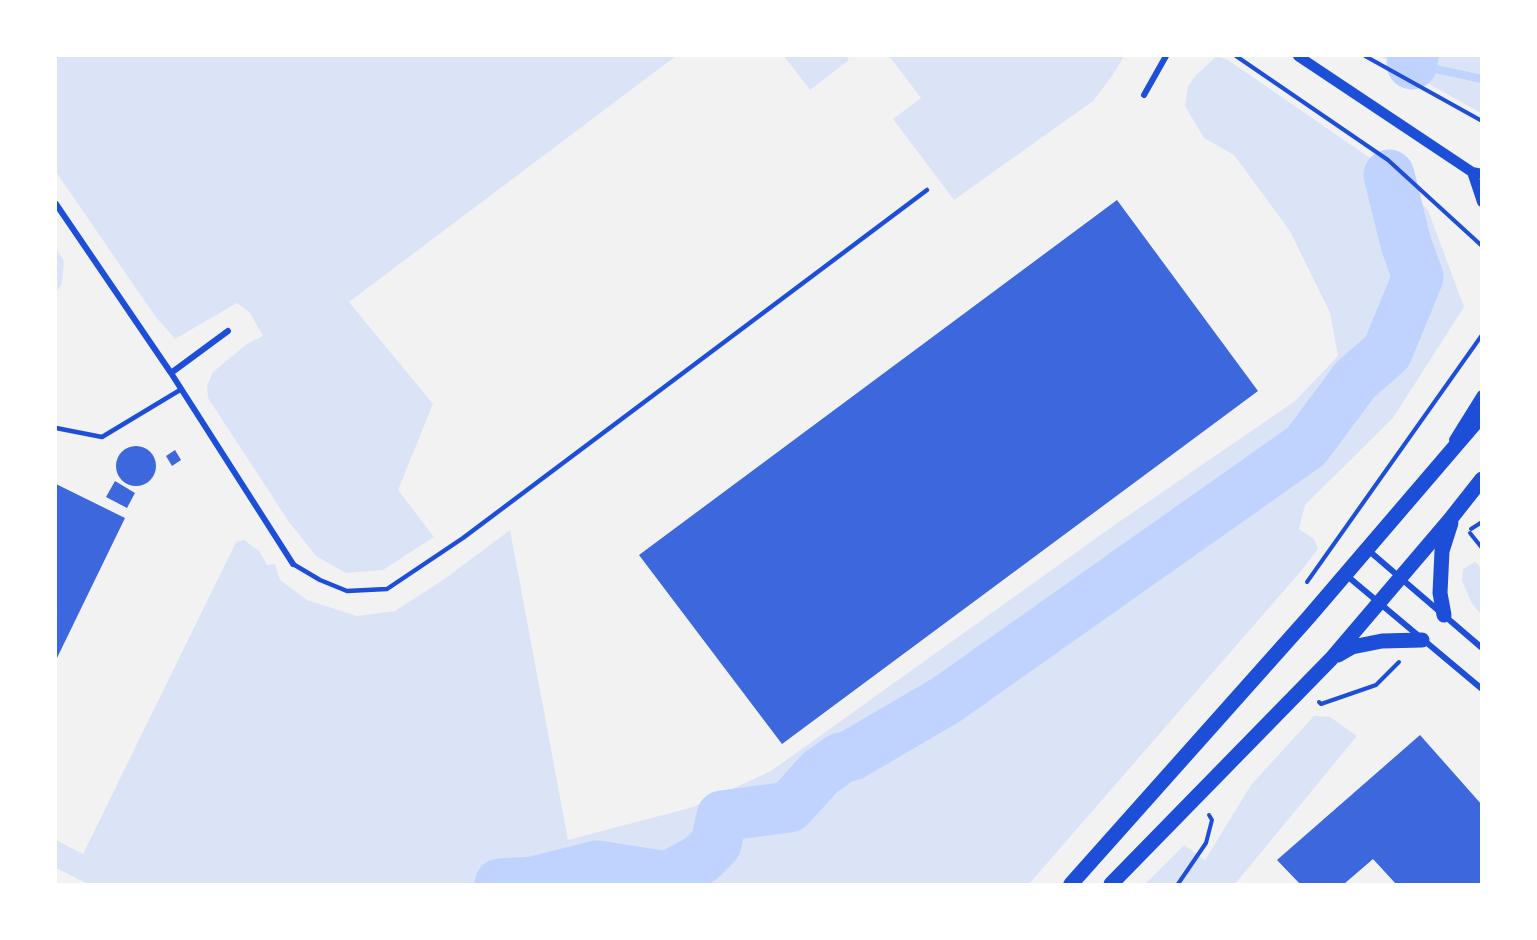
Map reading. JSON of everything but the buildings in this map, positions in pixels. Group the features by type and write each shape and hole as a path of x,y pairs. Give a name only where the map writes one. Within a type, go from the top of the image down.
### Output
{"main road":[{"path":"1071,885 1346,574 1482,416"},
{"path":"1112,885 1331,658 1482,480"},
{"path":"1444,615 1440,592 1442,551 1452,517"},
{"path":"1331,658 1352,647 1382,642 1422,640"}],"street":[{"path":"1144,95 1166,56"},
{"path":"1298,56 1477,173 1482,202"},
{"path":"56,204 171,373 293,564"},
{"path":"171,373 228,331"},
{"path":"1434,471 1482,395"},
{"path":"1367,549 1482,648"},
{"path":"1346,574 1482,689"}],"lane":[{"path":"293,564 320,580 347,591 387,589 464,537 927,190"},
{"path":"56,428 102,437 180,390"}],"path":[{"path":"1236,56 1388,160 1482,246"},
{"path":"1365,56 1482,121"},
{"path":"1304,586 1482,335"},
{"path":"1468,531 1482,548"},
{"path":"1178,885 1206,843 1212,820 1200,795"}],"shaded area":[{"path":"56,56 676,56 349,302 433,404 398,490 434,537 383,570 346,573 316,556 289,522 208,398 207,386 213,372 248,343 263,336 250,313 237,303 175,339 155,316 56,172"},
{"path":"784,56 846,56 849,60 810,90"},
{"path":"889,56 1124,56 1093,101 954,200 893,119 921,98"},
{"path":"1217,56 1228,60 1373,160 1428,210 1464,307 1393,418 1305,505 1299,529 1314,539 1318,549 1029,884 88,884 56,868 56,840 83,854 236,542 244,540 259,551 267,565 275,564 280,580 307,600 357,616 395,611 443,580 510,530 568,840 693,807 771,771 1113,526 1295,401 1338,356 1330,313 1290,231 1234,155 1204,138 1185,106 1188,86 1196,75"},
{"path":"1380,56 1481,56 1481,113 1420,79"},
{"path":"56,248 64,261 62,284 56,292"},
{"path":"1475,562 1481,568 1481,614 1472,604 1462,581 1463,569"},
{"path":"1314,716 1330,717 1357,736 1235,884 1145,884 1184,845 1205,860 1251,785"}],"waterway":[{"path":"1412,64 1413,56"},
{"path":"1412,64 1482,79"},
{"path":"500,884 533,882 597,866 668,877 701,859 716,844 722,816 789,807 821,772 841,758 852,755 946,700 1306,446 1355,380 1387,352 1418,277 1406,244 1389,175"}]}
